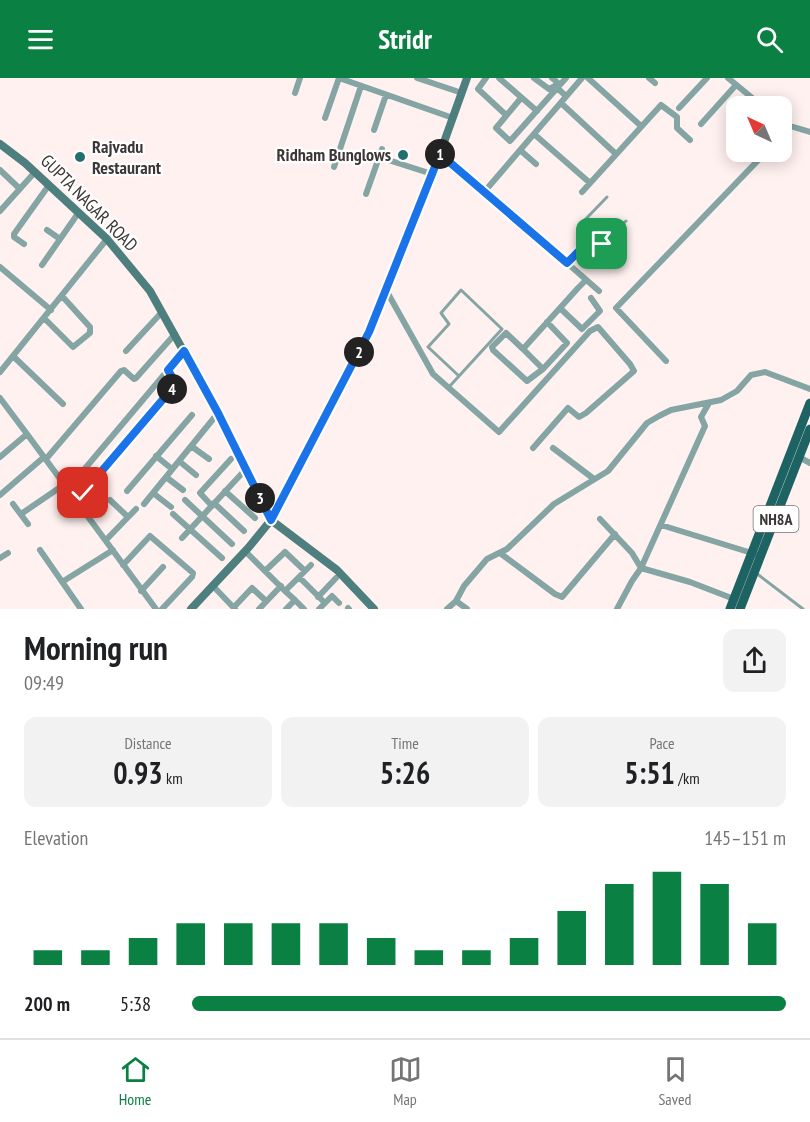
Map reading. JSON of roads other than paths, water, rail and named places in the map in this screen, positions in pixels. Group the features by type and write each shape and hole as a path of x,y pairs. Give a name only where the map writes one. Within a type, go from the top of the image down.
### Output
{"main road":[{"path":"732,604 756,555 810,403"},
{"name":"NH8A","path":"740,609 755,572 756,555 810,429"}],"street":[{"path":"295,93 300,78"},
{"path":"326,117 339,78 453,118"},
{"path":"417,78 462,93"},
{"path":"191,609 271,520 369,332 440,154 467,78 506,115"},
{"path":"478,88 486,78"},
{"path":"499,78 537,111"},
{"path":"534,78 549,89 556,87"},
{"path":"552,78 556,82 556,87 566,96"},
{"path":"521,98 496,128 508,140 512,140 566,78"},
{"path":"485,191 582,78"},
{"path":"588,78 641,126"},
{"path":"679,108 707,78"},
{"path":"728,78 750,96"},
{"path":"701,124 736,85"},
{"path":"334,167 361,86"},
{"path":"374,130 386,95"},
{"path":"561,103 616,154"},
{"path":"582,192 663,105 677,117 677,128 690,140"},
{"path":"792,127 810,132"},
{"path":"534,134 590,183"},
{"name":"GUPTA NAGAR ROAD","path":"0,144 35,172 107,239 150,291 218,413 271,520 338,570 374,609"},
{"path":"366,194 382,149"},
{"path":"520,150 536,164"},
{"path":"440,154 599,291"},
{"path":"380,157 432,174"},
{"path":"666,361 616,308 756,162"},
{"path":"0,211 35,172"},
{"path":"1,174 20,189"},
{"path":"24,244 14,237 14,234 49,185"},
{"path":"0,198 6,204"},
{"path":"42,265 79,213"},
{"path":"47,230 60,239"},
{"path":"0,372 107,239"},
{"path":"0,267 51,309"},
{"path":"523,349 586,280"},
{"path":"386,290 433,374 498,432 591,331 598,327 634,371 579,417 568,408 533,448"},
{"path":"44,318 73,346 76,346 90,333 90,327 62,296"},
{"path":"560,308 582,329 600,311 591,298"},
{"path":"126,351 162,312"},
{"path":"543,369 506,333 492,347 525,381 529,381 543,369 567,343 547,322"},
{"path":"0,495 45,458 121,371 124,370 134,379 136,378 175,334"},
{"path":"92,498 77,478 184,351"},
{"path":"13,356 63,404"},
{"path":"168,370 181,392"},
{"path":"447,609 456,601 481,565 507,549 554,504 608,471 647,423 671,410 721,400 737,391 751,375 765,372 810,389"},
{"path":"76,500 176,384"},
{"path":"0,398 156,609"},
{"path":"616,609 641,568 696,448 705,426 700,417 709,402"},
{"path":"144,504 218,413"},
{"path":"127,491 192,415"},
{"path":"122,425 133,434"},
{"path":"0,457 27,434"},
{"path":"191,446 209,459"},
{"path":"553,448 594,479"},
{"path":"156,456 172,469"},
{"path":"799,458 810,463"},
{"path":"231,459 200,493 244,531"},
{"path":"179,461 196,475"},
{"path":"182,538 246,469"},
{"path":"166,477 183,490"},
{"path":"21,514 65,484"},
{"path":"225,491 255,518"},
{"path":"153,493 222,558"},
{"path":"110,500 128,517"},
{"path":"185,500 232,544"},
{"path":"13,504 28,524"},
{"path":"106,540 136,509"},
{"path":"600,519 632,553 641,568 690,582 732,604"},
{"path":"661,525 756,555"},
{"path":"500,553 562,597 615,534"},
{"path":"123,565 150,536 193,573 192,577 162,609"},
{"path":"40,550 81,609"},
{"path":"62,582 113,550"},
{"path":"245,551 304,609"},
{"path":"265,571 285,552 305,571"},
{"path":"0,558 8,553"},
{"path":"259,609 311,565"},
{"path":"141,591 163,567"},
{"path":"299,577 325,603"},
{"path":"318,597 336,578"},
{"path":"213,585 235,608 252,588 267,601"},
{"path":"319,609 332,596 339,603"},
{"path":"286,609 295,600"},
{"path":"456,601 467,609"}],"lane":[{"path":"607,197 580,225 581,233 589,241 599,245 626,220"},
{"path":"567,263 589,241"},
{"path":"448,388 459,376 502,329 461,290 441,313 449,324 428,347 459,376"},
{"path":"755,572 803,609"}],"place":[{"name":"Ridham Bunglows","path":"403,155"},
{"name":"Rajvadu Restaurant","path":"80,157"}]}
